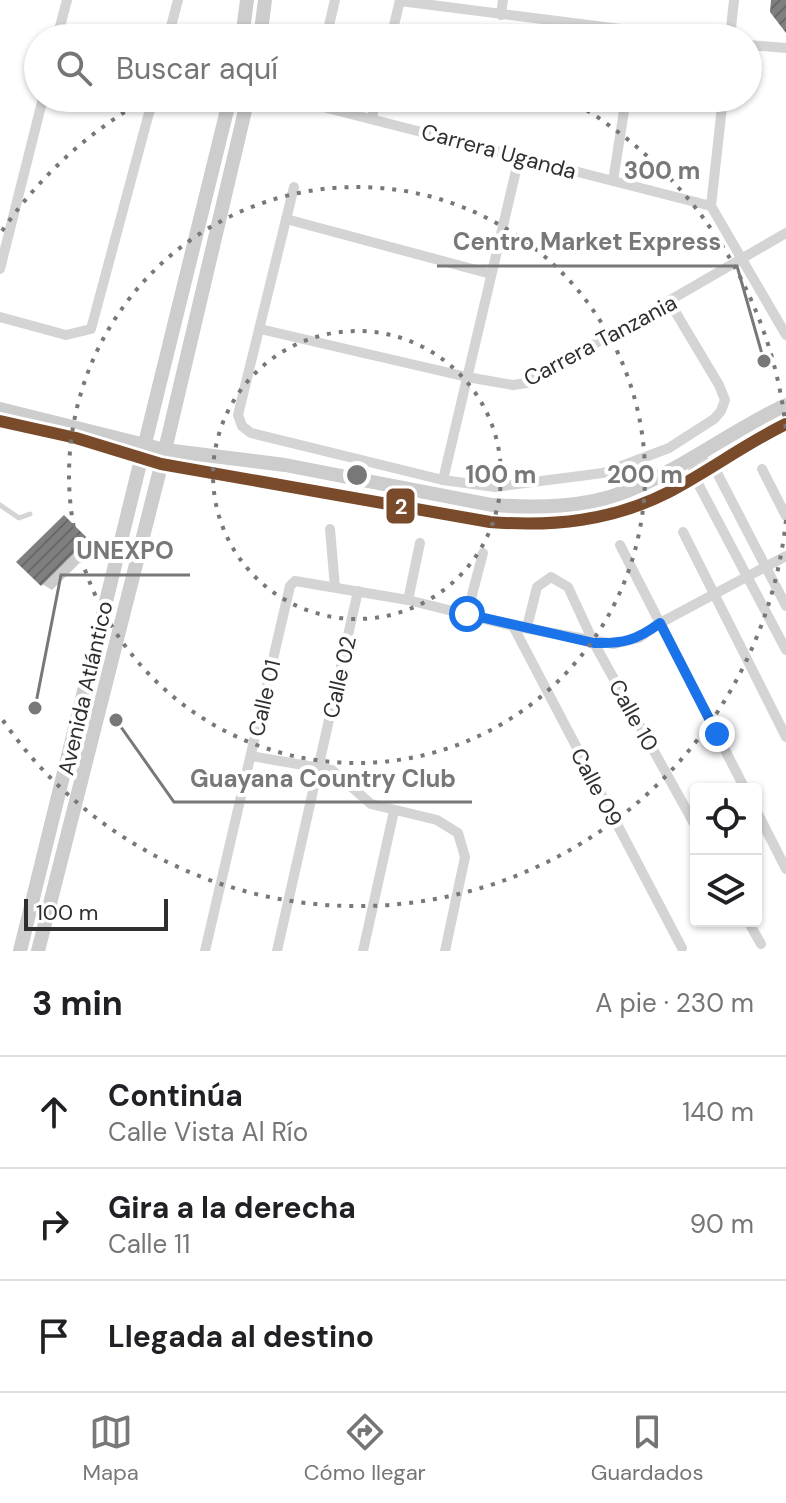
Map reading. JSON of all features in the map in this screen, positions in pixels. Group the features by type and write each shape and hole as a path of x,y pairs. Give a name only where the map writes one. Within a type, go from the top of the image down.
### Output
{"main road":[{"path":"244,24 247,0"},
{"path":"262,24 265,0"},
{"name":"Avenida Atlántico","path":"20,951 227,112"},
{"name":"Avenida Atlántico","path":"38,951 163,457 245,112"},
{"path":"163,457 327,473 492,505 557,506 626,491 786,405"},
{"path":"0,409 163,457 329,492 490,522 559,524 632,508 786,424"},
{"path":"0,421 144,452"},
{"path":"327,473 329,492"}],"street":[{"path":"61,24 67,0"},
{"path":"172,24 178,0"},
{"path":"329,24 335,0"},
{"path":"501,15 503,0"},
{"path":"731,24 734,0"},
{"path":"394,24 400,1 565,24"},
{"path":"762,46 786,48"},
{"path":"0,269 39,112"},
{"path":"0,317 66,335 91,329 149,112"},
{"name":"Carrera Uganda","path":"351,112 711,206"},
{"path":"372,118 373,112"},
{"path":"613,181 624,112"},
{"path":"721,112 711,206 786,335"},
{"path":"443,480 519,158"},
{"path":"294,187 238,415 242,426 251,433 443,480 495,487 603,473 669,448 714,419 725,400 670,303"},
{"path":"286,219 491,274"},
{"name":"Carrera Tanzania","path":"260,329 467,377 513,385 527,383 670,303 786,233"},
{"path":"786,606 713,465 692,456 694,476 786,650"},
{"path":"762,469 786,516"},
{"path":"330,529 335,587 408,600 594,643 627,643 748,574 786,556"},
{"path":"683,532 786,737"},
{"path":"408,600 420,543"},
{"path":"620,545 742,783"},
{"path":"467,614 483,553"},
{"name":"Calle 10","path":"527,627 537,587 551,577 568,587 594,643 690,816"},
{"name":"Calle 01","path":"205,951 290,586 302,580 335,587"},
{"name":"Calle 02","path":"277,951 358,591"},
{"name":"Calle 09","path":"513,626 682,948"},
{"path":"251,756 332,770 371,804 437,820 458,833 465,857 445,951"},
{"path":"363,951 394,811"},
{"path":"762,822 786,869"},
{"path":"751,927 761,944"}],"lane":[{"path":"0,505 19,518 30,514"}],"building":[{"path":"771,0 786,0 786,33 770,12"},
{"path":"64,515 88,539 41,586 16,562"}],"transit line":[{"name":"2","path":"0,421 76,438 161,464 490,522 537,524 604,516 648,502 786,424"}],"place":[{"name":"Centro Market Express","path":"764,361"},
{"name":"UNEXPO","path":"35,708"},
{"name":"Guayana Country Club","path":"116,720"}],"route":[{"path":"467,614 594,643 614,644 639,638 660,623 717,734"}]}
